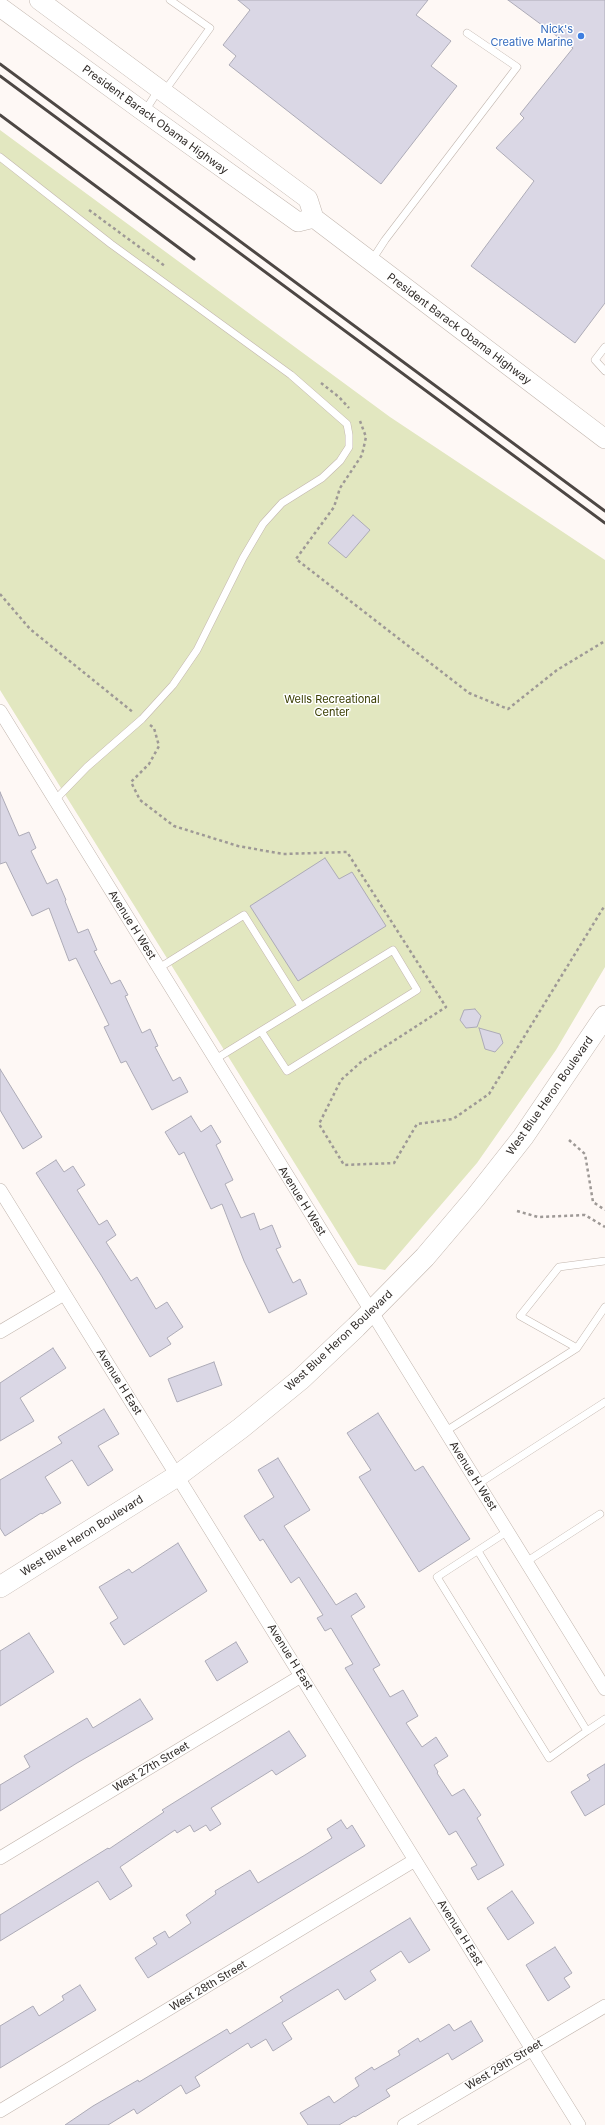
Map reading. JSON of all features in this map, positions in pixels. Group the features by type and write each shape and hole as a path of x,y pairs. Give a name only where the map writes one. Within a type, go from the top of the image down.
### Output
{"main road":[{"path":"39,0 308,199 314,218"},
{"name":"President Barack Obama Highway","path":"0,7 298,222 314,218 601,434"},
{"name":"West Blue Heron Boulevard","path":"0,1587 177,1476 241,1428 301,1379 372,1312 425,1257 475,1198 523,1136 605,1016"}],"street":[{"name":"Avenue H West","path":"0,711 159,968 214,1060 446,1431 526,1562 600,1672 605,1689"},
{"name":"Avenue H East","path":"0,1190 579,2125"},
{"path":"0,1332 64,1294"},
{"name":"West 27th Street","path":"0,1858 301,1676"},
{"name":"West 28th Street","path":"0,2111 415,1860"},
{"name":"West 29th Street","path":"404,2125 605,2006"}],"lane":[{"path":"144,112 210,28 170,0"},
{"path":"371,262 385,240 517,67 467,33"},
{"path":"0,157 111,244 292,375 348,424 349,447 340,461 322,478 282,503 263,524 243,558 197,650 173,685 142,719 88,767 55,800"},
{"path":"605,347 596,360 605,371"},
{"path":"159,968 244,915 301,1006"},
{"path":"214,1060 301,1006 393,950 417,990 287,1071 261,1031"},
{"path":"577,1348 520,1316 559,1267 605,1261"},
{"path":"446,1431 577,1348 605,1307"},
{"path":"478,1484 605,1402"},
{"path":"526,1562 600,1514"},
{"path":"508,1531 437,1577 549,1758 605,1719"},
{"path":"478,1551 587,1731"}],"path":[{"path":"88,209 170,270"},
{"path":"314,378 339,397 354,414"},
{"path":"359,419 366,437 362,455 340,488 334,507 296,559 469,693 508,709 557,670 605,642"},
{"path":"0,594 30,629 154,728 159,746 149,764 131,782 140,800 174,826 238,846 283,854 347,852 446,1007 362,1062 341,1080 318,1124 344,1165 394,1163 416,1124 453,1119 490,1094 605,905"},
{"path":"569,1140 585,1154 593,1202 605,1210"},
{"path":"517,1211 538,1217 584,1215 605,1227"}],"green space":[{"name":"Wells Recreational Center","path":"0,130 390,417 605,560 605,967 556,1050 477,1163 385,1270 358,1265 0,690"}],"building":[{"path":"238,0 428,0 416,15 451,41 431,66 457,86 381,184 229,65 236,56 223,45 250,10"},
{"path":"508,0 605,0 605,303 575,343 471,266 534,181 496,148 524,118 520,114 573,48"},
{"path":"353,515 370,530 346,558 328,543"},
{"path":"0,792 19,836 29,832 36,848 31,851 47,884 57,879 78,933 88,929 97,950 94,951 111,984 120,980 128,995 125,996 142,1033 150,1029 158,1046 155,1047 173,1081 180,1077 188,1092 152,1110 126,1061 121,1063 104,1027 109,1025 76,958 69,961 49,908 32,916 6,862 0,864"},
{"path":"325,858 339,879 352,872 386,926 298,981 250,906"},
{"path":"475,1009 481,1016 477,1027 466,1028 460,1020 464,1010"},
{"path":"479,1028 500,1034 503,1043 495,1052 485,1049"},
{"path":"0,1069 42,1137 23,1149 0,1110"},
{"path":"191,1116 201,1132 211,1125 221,1142 216,1145 233,1180 225,1184 241,1218 254,1213 260,1230 272,1225 281,1247 276,1249 293,1283 300,1279 307,1294 269,1313 244,1261 222,1204 211,1209 184,1152 179,1155 165,1132"},
{"path":"56,1160 64,1172 73,1166 85,1185 77,1190 99,1225 107,1220 116,1235 106,1242 131,1281 137,1277 156,1309 167,1302 183,1327 167,1338 171,1344 150,1357 101,1275 36,1173"},
{"path":"53,1348 66,1368 20,1398 34,1421 0,1441 0,1383"},
{"path":"214,1362 222,1385 177,1402 168,1379"},
{"path":"104,1409 119,1434 98,1446 113,1470 88,1486 72,1460 45,1477 61,1503 42,1514 41,1513 5,1536 0,1528 0,1480 62,1443 58,1437"},
{"path":"378,1413 415,1471 423,1466 470,1539 419,1572 359,1477 371,1470 347,1433"},
{"path":"278,1458 310,1510 284,1526 336,1605 356,1593 365,1607 351,1616 380,1665 373,1669 390,1697 403,1690 418,1716 406,1723 422,1747 436,1737 448,1756 434,1765 438,1772 437,1773 452,1796 464,1789 481,1815 477,1818 504,1865 478,1880 471,1868 477,1865 456,1831 449,1835 345,1668 353,1664 331,1628 325,1631 317,1618 323,1615 299,1577 291,1583 263,1539 260,1541 244,1516 274,1497 258,1470"},
{"path":"178,1543 207,1591 124,1645 110,1623 118,1618 99,1587 129,1569 132,1573"},
{"path":"29,1633 54,1672 0,1706 0,1651"},
{"path":"236,1642 248,1662 217,1681 205,1661"},
{"path":"140,1699 153,1719 77,1763 0,1811 0,1785 30,1767 24,1756 87,1718 93,1728"},
{"path":"289,1731 306,1756 276,1775 272,1770 211,1808 221,1824 210,1831 206,1825 194,1832 190,1825 177,1833 175,1830 120,1867 132,1886 110,1900 98,1881 0,1941 0,1915 108,1848 109,1849 164,1812 162,1810"},
{"path":"605,1764 605,1804 585,1816 571,1792 590,1780 587,1775"},
{"path":"341,1820 347,1829 352,1825 365,1846 148,1978 135,1958 157,1944 153,1938 165,1931 169,1938 191,1923 186,1915 216,1894 215,1891 250,1870 258,1883 305,1855 332,1838 327,1829"},
{"path":"512,1891 534,1923 508,1940 487,1908"},
{"path":"410,1918 430,1950 409,1963 401,1951 370,1971 376,1980 345,2000 338,1989 282,2023 292,2039 273,2051 266,2039 251,2048 248,2043 195,2077 200,2086 186,2094 181,2085 137,2114 134,2109 108,2125 65,2125 93,2106 138,2080 139,2082 227,2029 230,2034 283,2001 280,1997"},
{"path":"555,1947 572,1973 564,1978 570,1987 548,2001 526,1965"},
{"path":"80,1985 96,2010 0,2068 0,2026 33,2006 39,2016 64,2000 62,1996"},
{"path":"471,2021 483,2041 452,2060 448,2053 386,2090 390,2096 355,2117 354,2116 339,2125 308,2125 300,2113 329,2096 334,2103 359,2086 355,2078 372,2067 374,2070 400,2055 398,2051 418,2038 420,2042 449,2024 454,2031"}],"railway":[{"path":"0,64 605,511"},
{"path":"0,76 605,523"},
{"path":"0,115 194,259"}],"place":[{"name":"Nick's Creative Marine","path":"581,36"}]}
